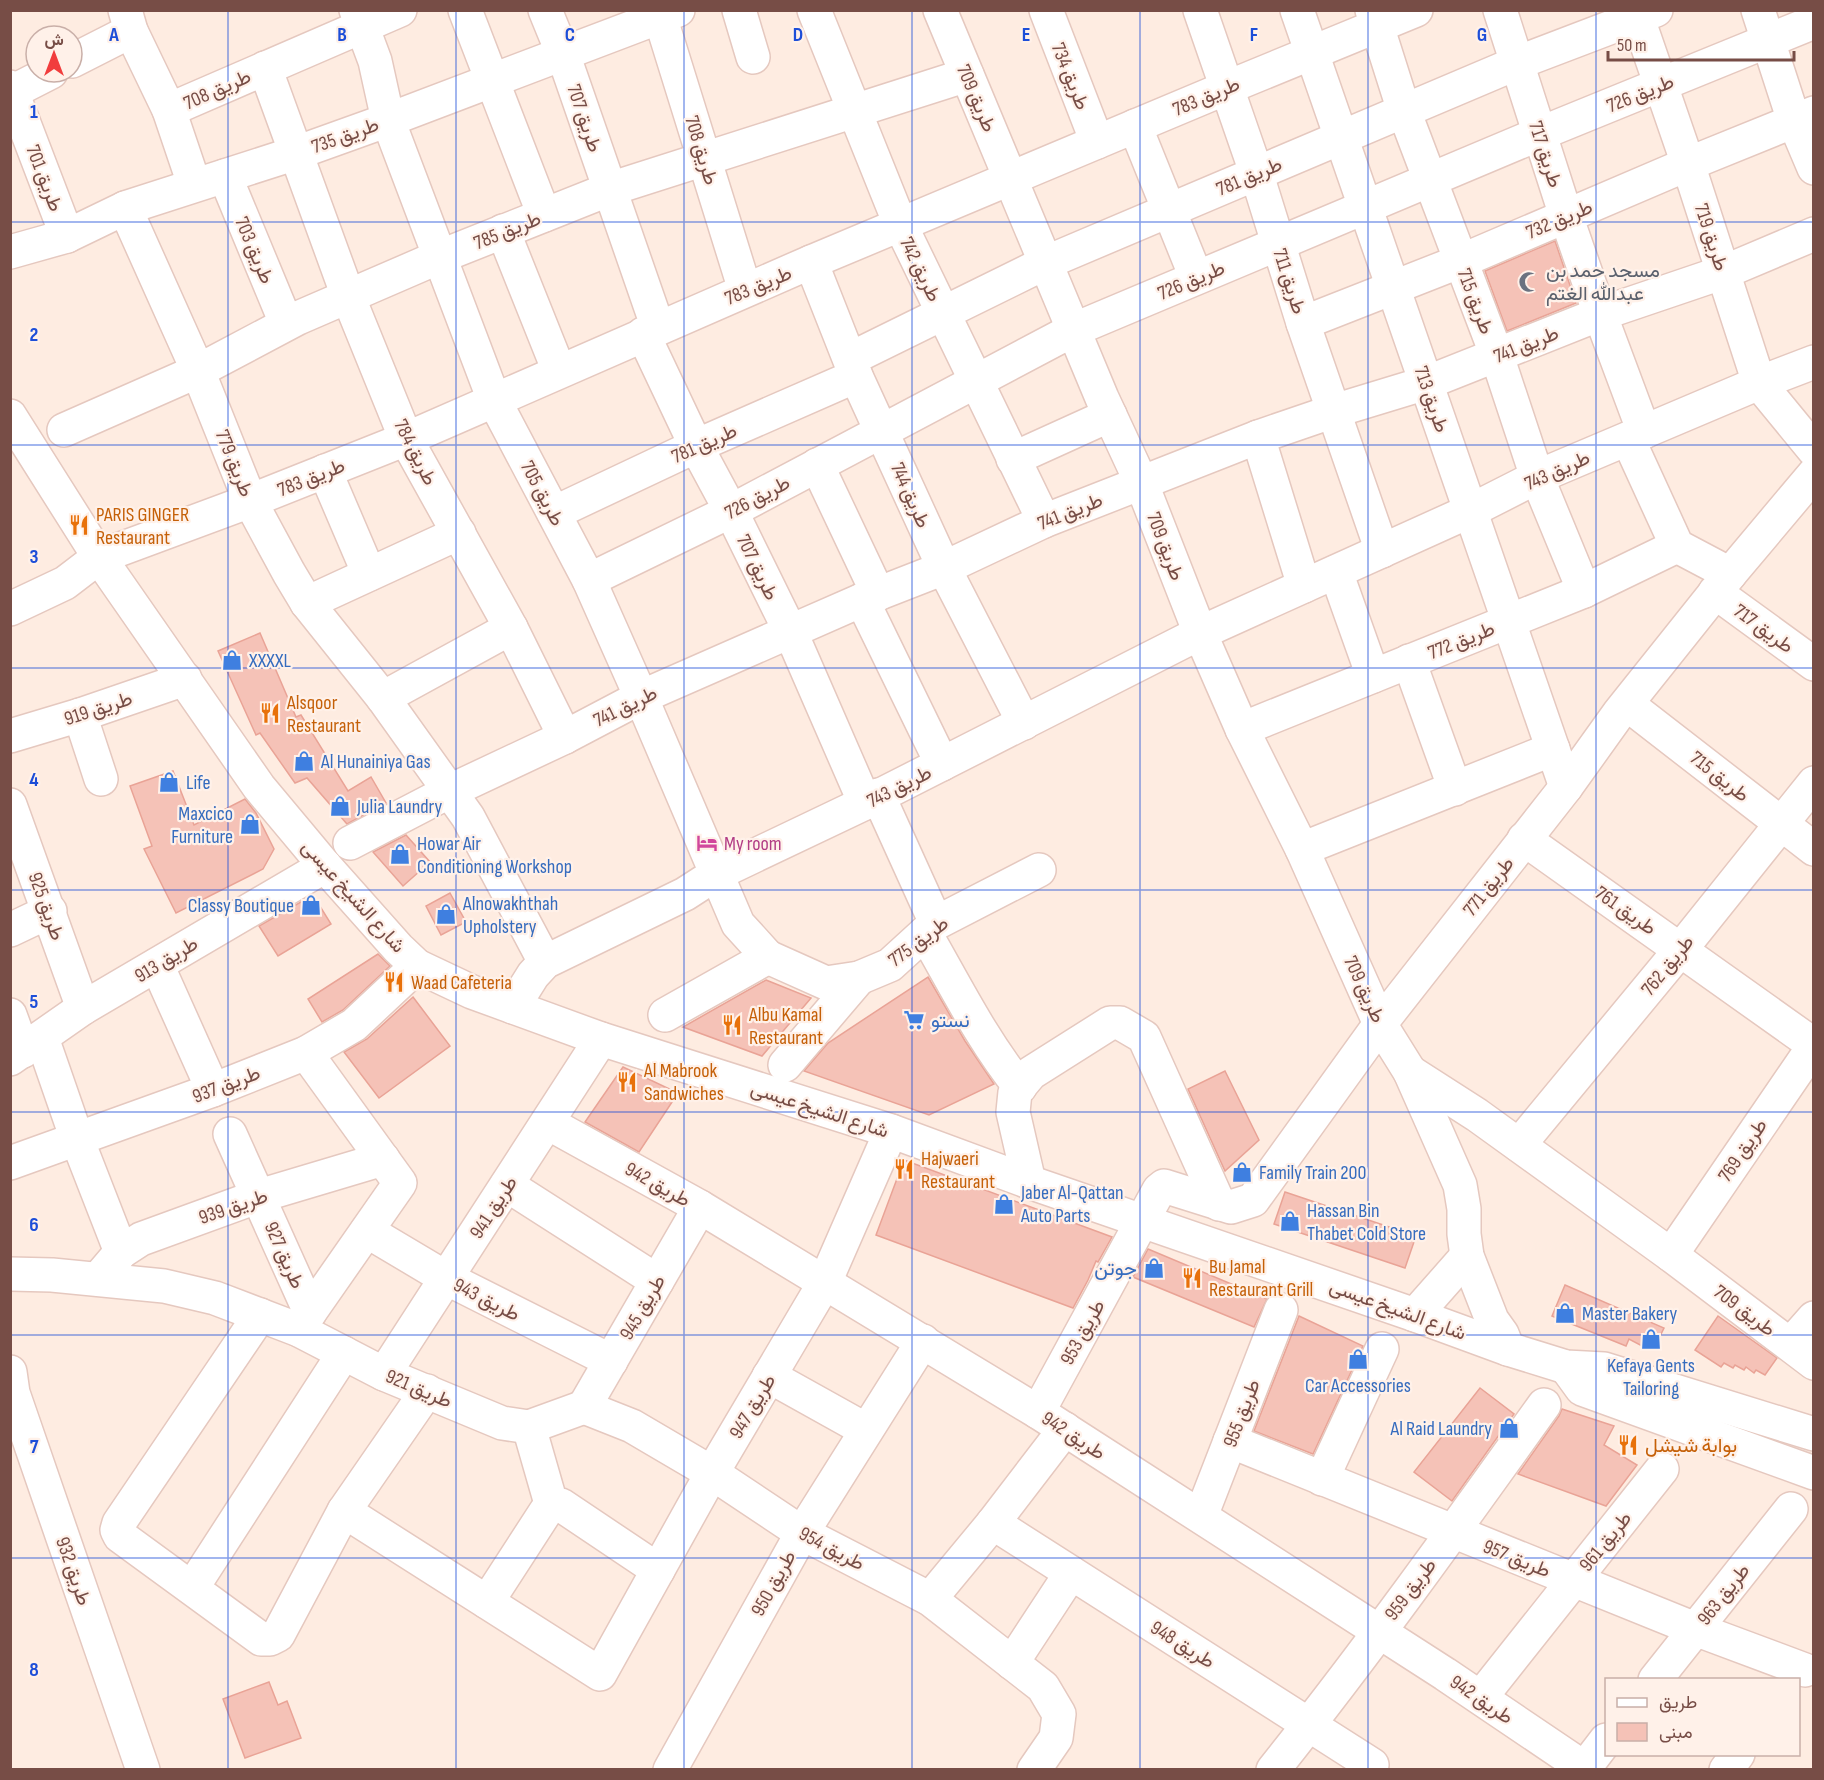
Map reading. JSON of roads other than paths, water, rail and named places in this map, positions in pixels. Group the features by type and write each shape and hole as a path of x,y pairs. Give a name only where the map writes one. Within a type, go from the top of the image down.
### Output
{"street":[{"name":"طريق 708","path":"169,110 265,68 359,18 400,10"},
{"path":"465,10 544,215"},
{"name":"طريق 707","path":"545,10 563,54 610,189 650,331 696,446 731,511 872,799 973,1018 1005,1069 1020,1087"},
{"path":"739,10 753,57"},
{"name":"طريق 742","path":"814,10 900,224 974,382 1044,521"},
{"name":"طريق 709","path":"940,10 1073,330 1141,482 1200,633 1242,729 1302,849 1380,1024 1410,1072 1460,1185 1467,1256 1492,1320 1502,1334 1508,1349"},
{"name":"طريق 734","path":"1046,10 1097,142"},
{"name":"طريق 711","path":"1200,10 1256,172 1303,323 1382,551"},
{"name":"طريق 713","path":"1297,10 1566,787"},
{"name":"طريق 783","path":"10,609 65,584 99,557 250,501 406,439 650,331 1010,177 1312,53 1375,18 1416,10"},
{"name":"طريق 717","path":"1500,10 1600,314 1636,436 1677,546 1808,651"},
{"name":"طريق 708","path":"666,13 704,158 745,290"},
{"name":"طريق 735","path":"10,252 67,236 125,208 296,153 388,120 666,13"},
{"name":"طريق 781","path":"554,513 853,368 943,314 1045,263 1256,172 1643,13"},
{"name":"طريق 719","path":"1643,13 1660,85 1759,382 1814,450"},
{"name":"طريق 705","path":"359,18 375,61 388,120 494,400 589,580 738,924 768,957"},
{"name":"طريق 715","path":"1375,18 1404,111 1497,356 1537,477 1584,591"},
{"path":"84,52 128,21 169,110 194,184"},
{"name":"طريق 726","path":"589,580 731,511 1073,330 1660,85 1763,25 1814,22"},
{"path":"1763,25 1804,117 1814,168"},
{"name":"طريق 708","path":"265,68 296,153"},
{"name":"طريق 785","path":"64,430 198,371 286,323 503,231 610,189 967,75"},
{"name":"طريق 701","path":"11,90 67,236"},
{"name":"طريق 732","path":"1303,323 1461,261 1804,117"},
{"path":"1135,126 1197,277"},
{"name":"طريق 784","path":"296,153 348,296 406,439 512,628 566,736"},
{"name":"طريق 703","path":"225,176 286,323"},
{"name":"طريق 779","path":"125,208 198,371 250,501 307,603 382,698 468,818 545,962"},
{"path":"503,231 560,371"},
{"name":"طريق 741","path":"350,843 641,697 870,597 944,568 1044,521 1258,437 1426,383 1600,314 1724,272 1814,234"},
{"name":"طريق 744","path":"811,262 853,368 944,568 1024,723"},
{"name":"طريق 743","path":"513,1007 533,975 545,962 685,894 716,874 872,799 1200,633 1470,511 1537,477 1759,382 1814,362"},
{"path":"1013,459 1110,415"},
{"name":"شارع الشيخ عيسى","path":"10,416 99,557 259,787 325,866 417,966 472,992 601,1040 891,1131 1029,1182 1508,1349 1566,1367 1604,1369 1814,1434"},
{"path":"1258,437 1304,586"},
{"path":"817,465 870,597 942,764"},
{"path":"325,471 369,574"},
{"name":"طريق 771","path":"1157,1225 1159,1190 1164,1186 1183,1190 1231,1207 1253,1200 1380,1024 1566,787 1618,713 1722,583 1814,474"},
{"path":"307,603 459,533"},
{"name":"طريق 772","path":"1242,729 1584,591 1677,546"},
{"path":"1336,572 1373,676"},
{"path":"382,698 512,628"},
{"path":"1409,661 1455,789"},
{"name":"طريق 919","path":"10,736 186,679"},
{"name":"طريق 715","path":"1627,704 1814,849"},
{"path":"80,715 101,779"},
{"path":"1302,849 1553,749"},
{"name":"طريق 762","path":"1519,1145 1814,783"},
{"name":"طريق 925","path":"10,805 83,1008"},
{"name":"طريق 761","path":"1524,839 1814,1046"},
{"name":"طريق 913","path":"25,1049 83,1008 325,866"},
{"name":"طريق 775","path":"768,957 826,983 859,978 890,965 931,928 1039,870"},
{"path":"10,930 50,911"},
{"path":"665,1015 768,957"},
{"path":"157,965 213,1090"},
{"name":"طريق 937","path":"10,1163 213,1090 306,1053 354,1024 417,966"},
{"path":"785,1065 859,978"},
{"path":"10,1015 25,1049 77,1139 121,1252"},
{"path":"1029,1182 1013,1112 1016,1092 1031,1073 1110,1023 1120,1023 1144,1036 1219,1204"},
{"name":"طريق 941","path":"384,1374 601,1040"},
{"name":"طريق 769","path":"1671,1255 1814,1046"},
{"path":"305,1321 367,1231 392,1171 306,1053"},
{"name":"طريق 709","path":"1410,1072 1477,1114 1671,1255 1802,1354"},
{"name":"طريق 942","path":"548,1123 700,1207 1052,1420 1481,1697 1585,1769"},
{"name":"طريق 947","path":"487,1602 600,1674 712,1473 825,1282 891,1131"},
{"name":"طريق 927","path":"230,1134 259,1196 305,1321"},
{"name":"طريق 939","path":"98,1279 121,1252 141,1239 259,1196 392,1171"},
{"path":"507,1185 657,1281"},
{"name":"طريق 945","path":"584,1407 700,1207"},
{"name":"طريق 953","path":"930,1599 993,1523 1052,1420 1157,1225"},
{"name":"طريق 943","path":"367,1231 446,1278 610,1361"},
{"path":"1415,1315 1467,1256"},
{"name":"طريق 921","path":"10,1274 52,1275 164,1286 214,1298 260,1315 305,1321 344,1353 384,1374 502,1423 529,1427 584,1407"},
{"name":"طريق 955","path":"1201,1516 1281,1310"},
{"path":"260,1315 119,1523 117,1530 120,1536 261,1639 270,1639 278,1635 344,1511 426,1391"},
{"path":"1802,1354 1814,1318"},
{"name":"طريق 950","path":"670,1770 802,1533 923,1341"},
{"path":"1322,1479 1382,1349"},
{"path":"192,1588 344,1353"},
{"path":"1566,1367 1582,1389 1814,1473"},
{"path":"769,1376 866,1430"},
{"name":"طريق 932","path":"11,1386 142,1770"},
{"name":"طريق 959","path":"1273,1770 1379,1631 1544,1405"},
{"name":"طريق 954","path":"584,1407 632,1426 712,1473 802,1533 930,1599 1043,1687 1059,1714 1056,1738 1034,1770"},
{"path":"529,1427 552,1507"},
{"name":"طريق 957","path":"1230,1441 1695,1629 1805,1670"},
{"name":"طريق 961","path":"1481,1697 1662,1469"},
{"path":"344,1511 487,1602 546,1512 552,1507 561,1505 658,1570"},
{"name":"طريق 963","path":"1657,1678 1791,1509"},
{"name":"طريق 948","path":"993,1523 1309,1724 1370,1767"},
{"path":"1012,1663 1071,1573"},
{"path":"1585,1769 1605,1741"},
{"path":"1726,1770 1737,1756"}],"place":[{"name":"مسجد حمد بن عبدالله الغتم","path":"1529,282"},
{"name":"PARIS GINGER Restaurant","path":"79,525"},
{"name":"XXXXL","path":"232,660"},
{"name":"Alsqoor Restaurant","path":"270,713"},
{"name":"Al Hunainiya Gas","path":"304,761"},
{"name":"Life","path":"169,782"},
{"name":"Julia Laundry","path":"340,806"},
{"name":"Maxcico Furniture","path":"250,824"},
{"name":"My room","path":"707,843"},
{"name":"Howar Air Conditioning Workshop","path":"400,854"},
{"name":"Classy Boutique","path":"311,905"},
{"name":"Alnowakhthah Upholstery","path":"446,914"},
{"name":"Waad Cafeteria","path":"394,982"},
{"name":"نستو","path":"914,1020"},
{"name":"Albu Kamal Restaurant","path":"732,1025"},
{"name":"Al Mabrook Sandwiches","path":"627,1082"},
{"name":"Hajwaeri Restaurant","path":"904,1169"},
{"name":"Family Train 200","path":"1242,1172"},
{"name":"Jaber Al-Qattan Auto Parts","path":"1004,1204"},
{"name":"Hassan Bin Thabet Cold Store","path":"1290,1221"},
{"name":"جوتن","path":"1154,1268"},
{"name":"Bu Jamal Restaurant Grill","path":"1192,1278"},
{"name":"Master Bakery","path":"1565,1313"},
{"name":"Kefaya Gents Tailoring","path":"1651,1339"},
{"name":"Car Accessories","path":"1358,1359"},
{"name":"Al Raid Laundry","path":"1509,1428"},
{"name":"بوابة شيشل","path":"1628,1445"}]}
